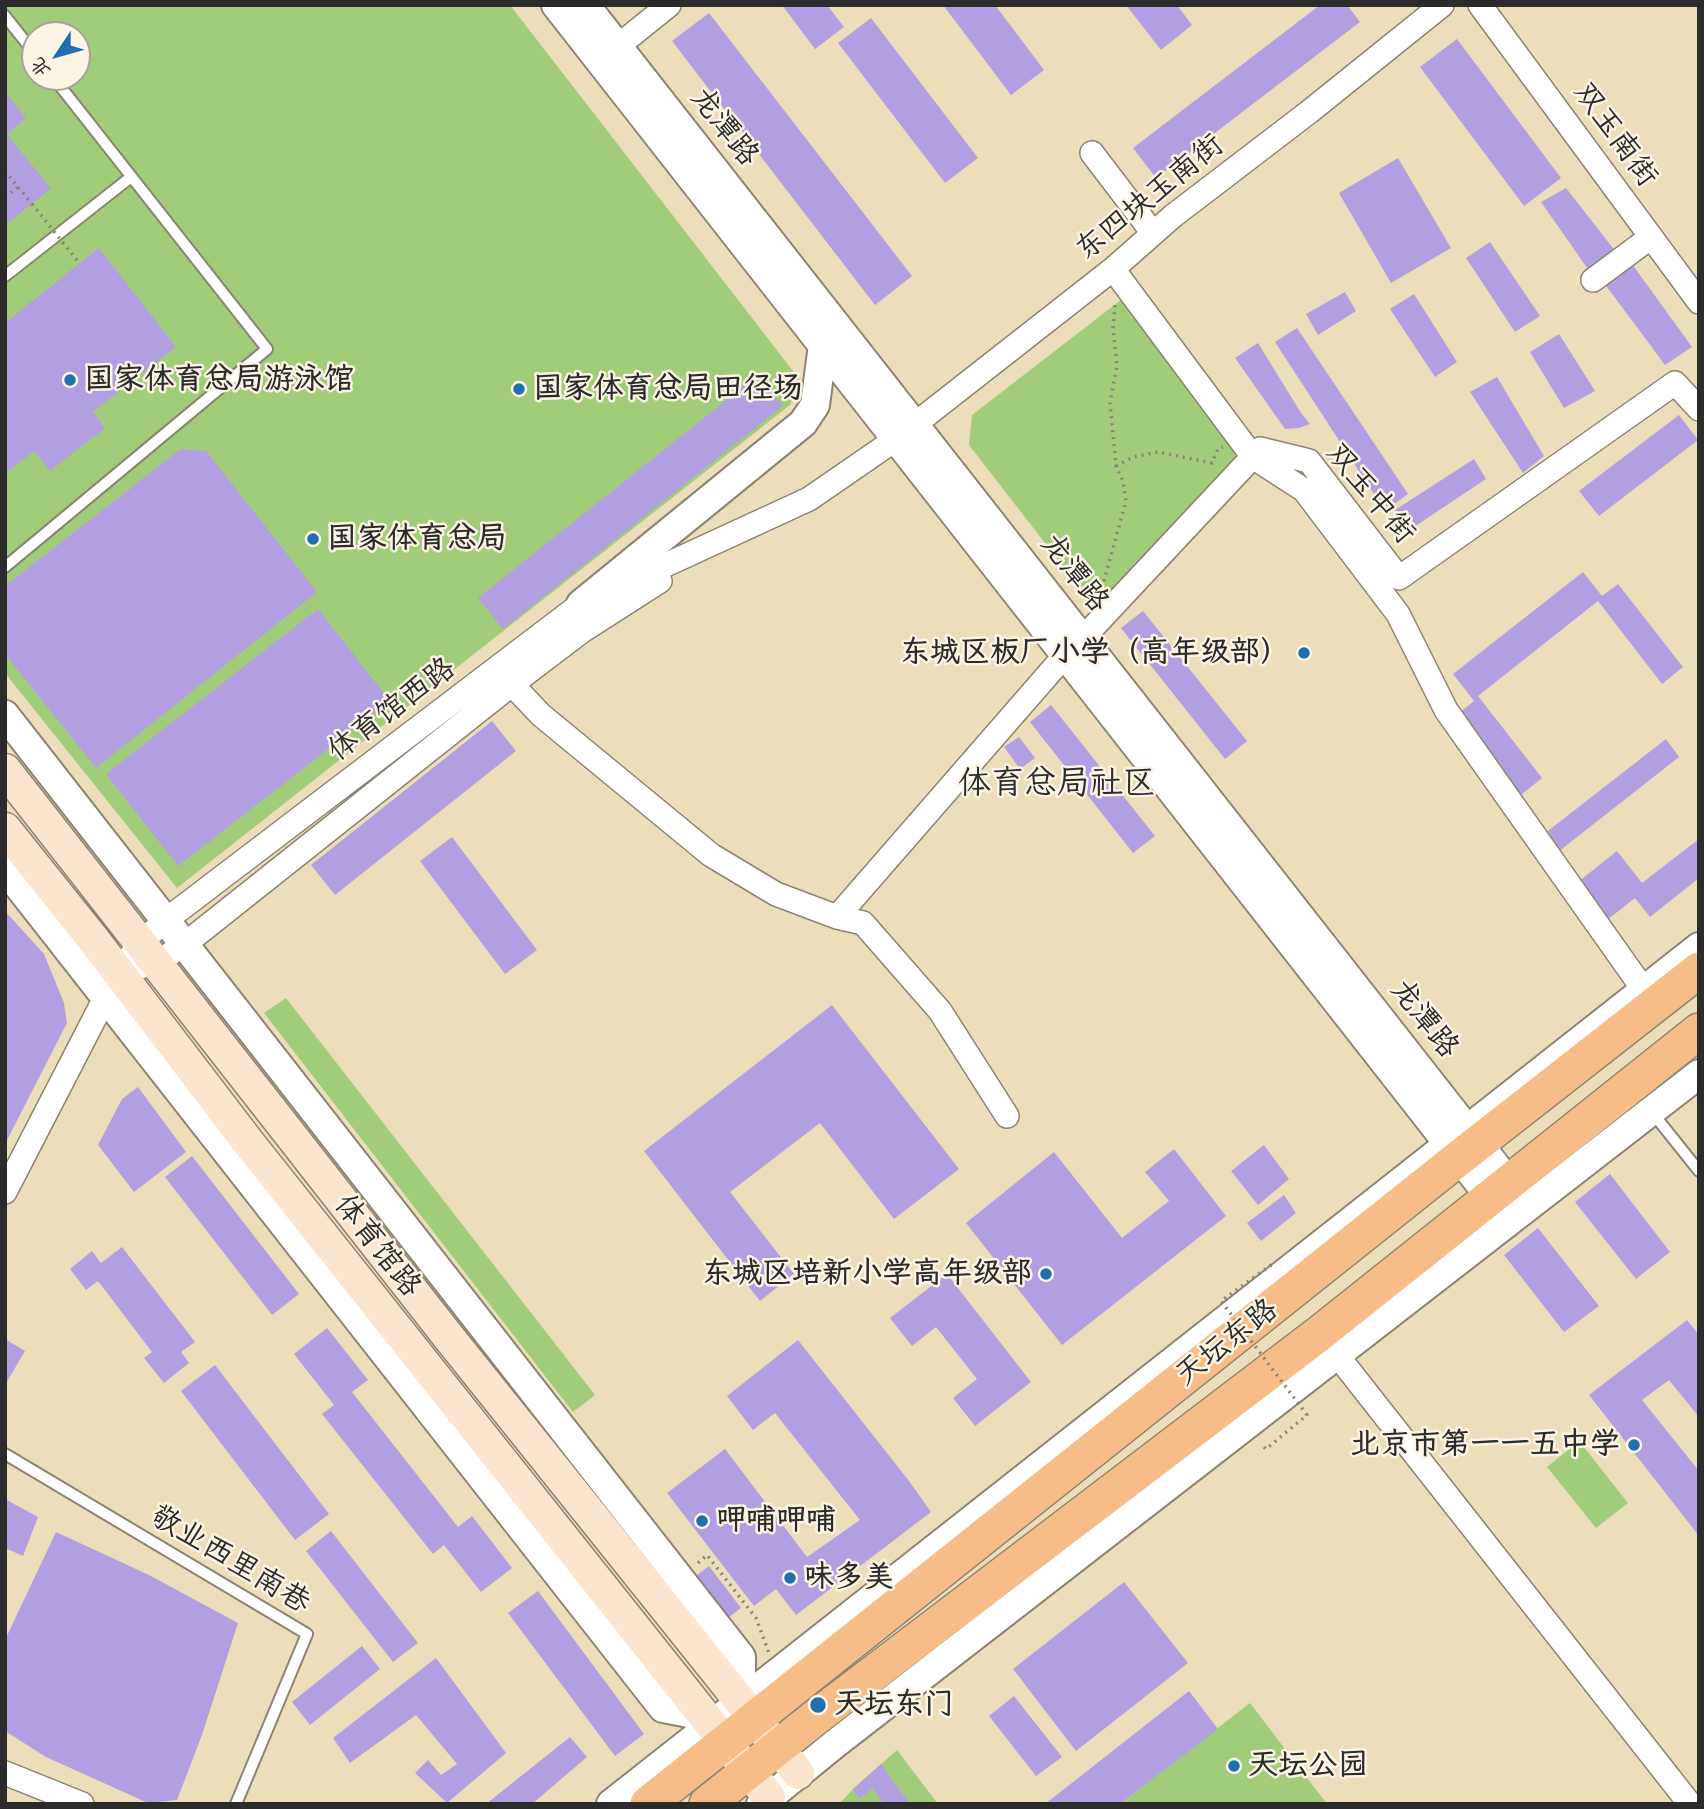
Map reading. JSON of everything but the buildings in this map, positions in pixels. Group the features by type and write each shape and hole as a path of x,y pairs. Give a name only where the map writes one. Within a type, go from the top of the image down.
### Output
{"main road":[{"name":"体育馆路","path":"5,770 447,1335 748,1708"},
{"name":"体育馆路","path":"5,829 111,984 248,1142 717,1733 765,1801"},
{"name":"天坛东路","path":"648,1804 717,1733 748,1708 1649,997 1699,970"},
{"name":"天坛东路","path":"707,1804 747,1772 788,1760 1329,1344 1500,1190 1640,1098 1699,1031"},
{"path":"748,1708 788,1760"}],"street":[{"name":"龙潭路","path":"556,5 823,345 906,432"},
{"name":"龙潭路","path":"585,5 906,432 1500,1190"},
{"path":"618,46 670,5"},
{"name":"东四块玉南街","path":"906,432 1441,5"},
{"name":"双玉南街","path":"1480,5 1651,237 1691,275 1699,302"},
{"path":"1092,153 1153,233"},
{"path":"1593,280 1651,237"},
{"path":"1112,269 1247,449 1304,490 1398,614 1446,710 1649,997 1699,947"},
{"path":"581,604 803,423 815,405 823,345"},
{"name":"双玉中街","path":"1247,449 1260,449 1309,461 1399,578 1675,383 1699,410"},
{"name":"体育馆西路","path":"148,953 185,944 505,677 581,604 809,499 906,432"},
{"path":"837,917 1074,646 1109,612 1247,449"},
{"name":"体育馆西路","path":"111,984 148,953 166,920 505,677 730,537"},
{"path":"505,677 550,722 711,855 776,894 837,917 863,923 940,1010 1007,1116"},
{"path":"5,715 741,1657 748,1708"},
{"path":"5,869 111,984 5,1192"},
{"path":"1690,1804 1329,1344 1640,1098 1699,1074"},
{"name":"天坛东路","path":"611,1804 717,1733"},
{"name":"天坛东路","path":"765,1801 788,1760"},
{"path":"5,1773 82,1804"},
{"path":"5,1783 53,1804"}],"lane":[{"path":"5,16 21,36"},
{"path":"5,567 267,349 64,91"},
{"path":"5,276 131,177"},
{"path":"1640,1098 1699,1171"},
{"name":"敬业西里南巷","path":"5,1454 307,1634 236,1804"}],"path":[{"path":"5,171 80,264"},
{"path":"5,197 18,187"},
{"path":"1109,612 1100,597 1126,501 1123,481 1116,466 1110,403 1117,366 1113,330 1115,300"},
{"path":"1116,466 1133,457 1158,452 1212,463 1217,449 1247,449"},
{"path":"1264,1447 1266,1449 1307,1415 1221,1301 1274,1263"},
{"path":"704,1570 698,1562 707,1555 755,1618 772,1659"}],"green space":[{"name":"国家体育总局","path":"5,5 510,5 800,380 790,405 177,888 5,673"},
{"path":"1126,296 1238,445 1240,459 1097,610 969,445 972,415"},
{"path":"286,998 595,1395 573,1412 264,1013"},
{"path":"1579,1441 1628,1503 1596,1528 1547,1467"},
{"name":"天坛公园","path":"1250,1703 1327,1804 1120,1804"},
{"path":"897,1750 938,1804 839,1804 853,1789"}],"place":[{"name":"国家体育总局游泳馆","path":"70,380"},
{"name":"国家体育总局田径场","path":"519,389"},
{"name":"国家体育总局","path":"313,539"},
{"name":"东城区板厂小学（高年级部）","path":"1304,653"},
{"name":"东城区培新小学高年级部","path":"1046,1274"},
{"name":"北京市第一一五中学","path":"1634,1445"},
{"name":"呷哺呷哺","path":"702,1521"},
{"name":"味多美","path":"790,1578"},
{"name":"天坛东门","path":"818,1705"},
{"name":"天坛公园","path":"1234,1766"}],"district":[{"name":"体育总局社区","path":"1057,784"}]}
